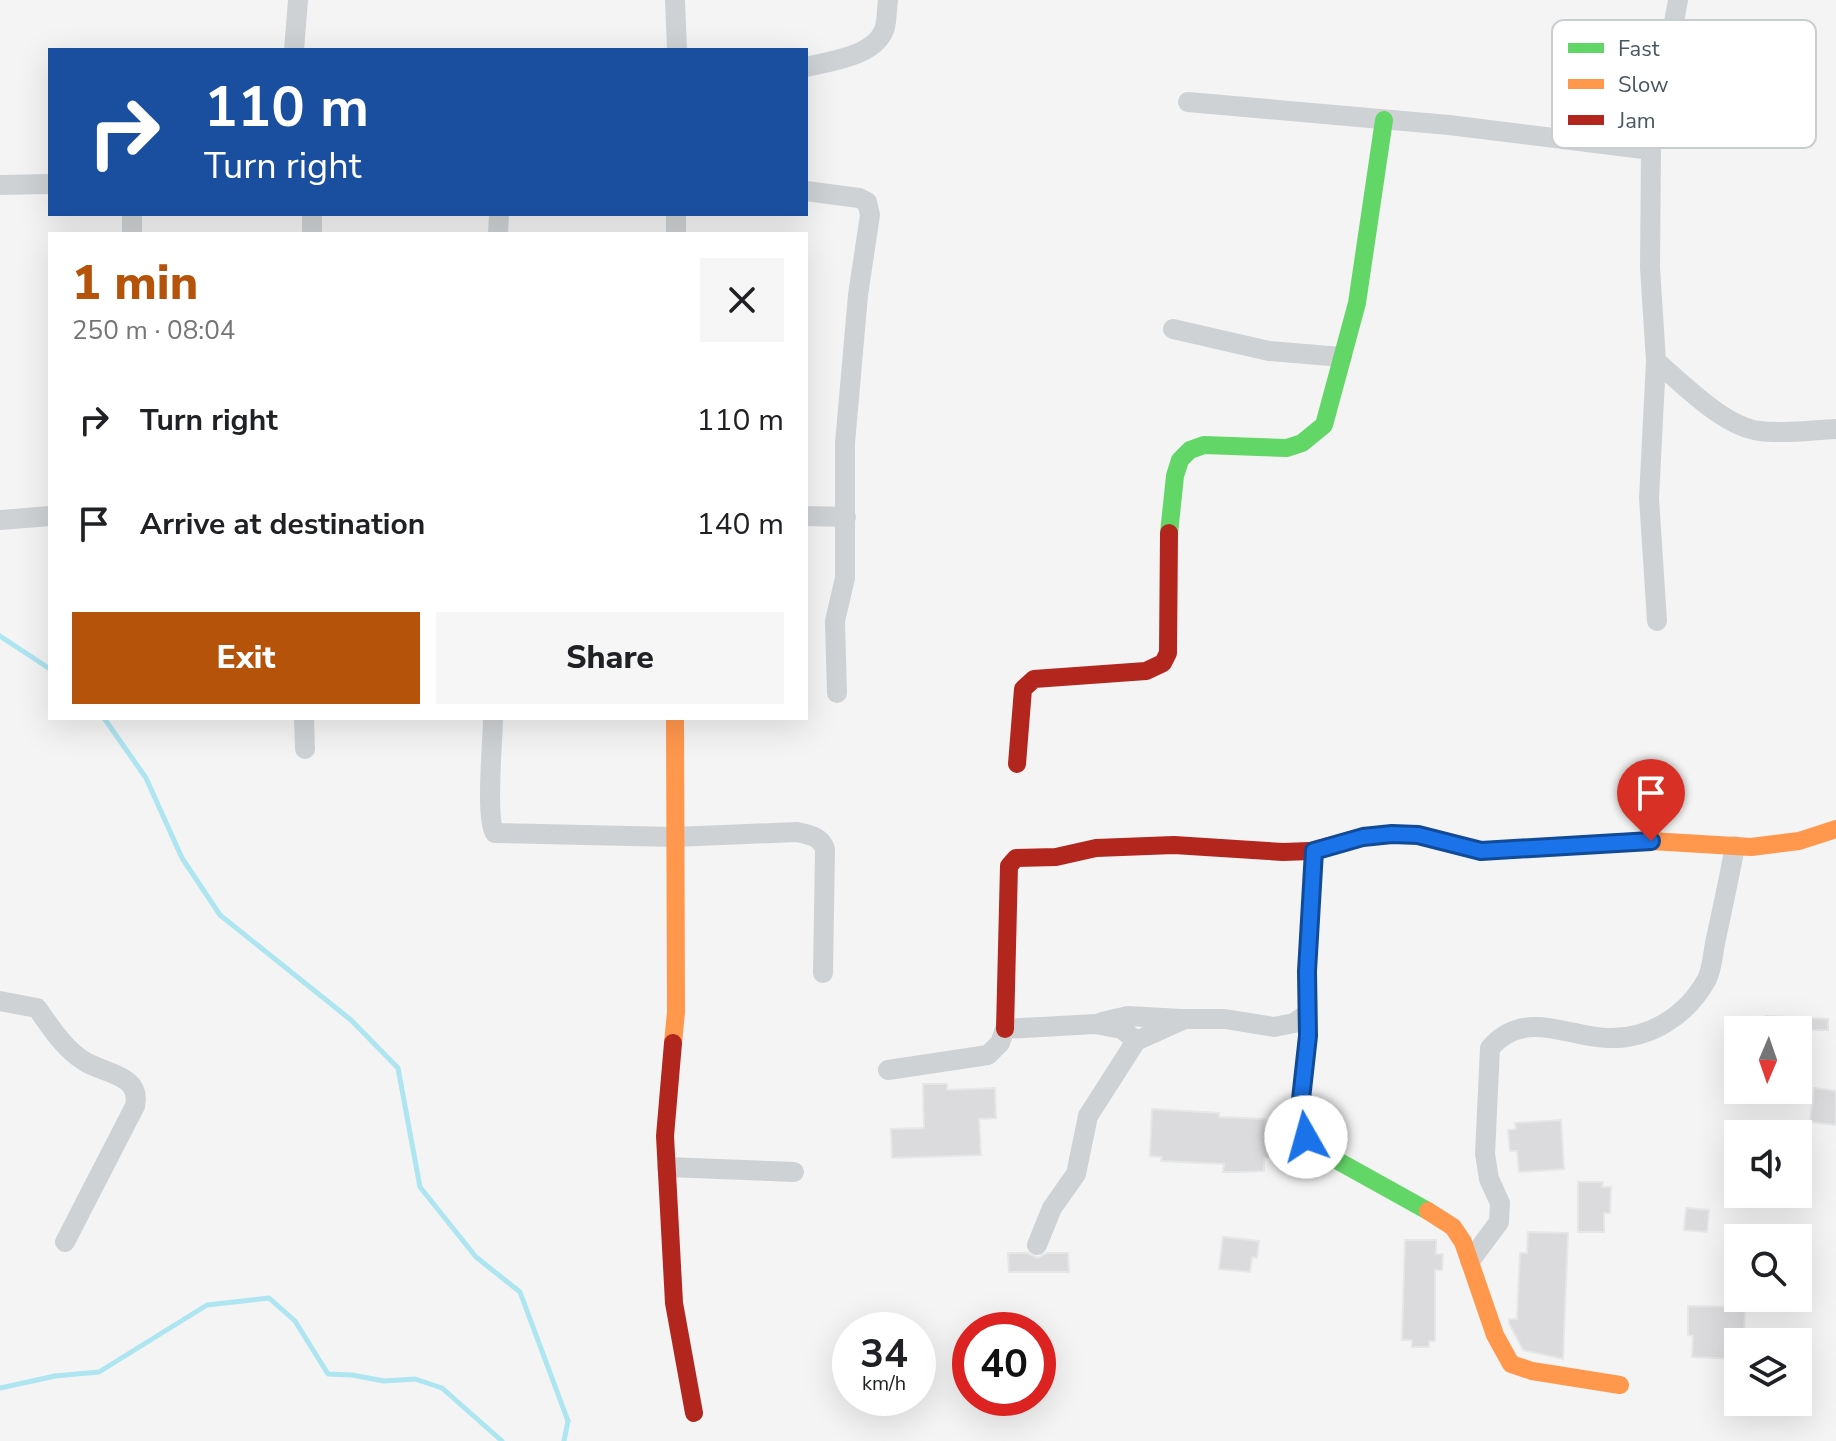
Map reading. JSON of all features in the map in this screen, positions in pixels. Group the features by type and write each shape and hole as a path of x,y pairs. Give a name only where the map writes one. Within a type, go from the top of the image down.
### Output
{"street":[{"path":"294,48 298,0"},
{"path":"675,0 677,48"},
{"path":"808,67 846,58 870,47 885,29 888,0"},
{"path":"1674,20 1678,0"},
{"path":"1188,102 1552,139"},
{"path":"1017,764 1023,689 1028,682 1034,679 1146,671 1163,663 1168,653 1169,536 1175,476 1180,460 1190,450 1204,445 1287,448 1302,443 1324,425 1357,303 1384,120"},
{"path":"1633,148 1651,150 1650,268 1656,361 1649,498 1657,621"},
{"path":"1,185 48,184"},
{"path":"808,191 859,198 867,202 869,209 845,443 845,578 835,621 837,693"},
{"path":"1173,329 1269,351 1342,357"},
{"path":"1656,361 1706,403 1737,424 1767,432 1836,429"},
{"path":"1,520 48,516"},
{"path":"808,516 846,517"},
{"path":"304,720 305,749"},
{"path":"493,720 490,811 491,827 495,833 674,837 797,832 815,836 823,843 823,973"},
{"path":"675,720 676,1012 665,1136 674,1303 694,1413"},
{"path":"888,1070 988,1055 1000,1043 1005,1029 1009,866 1012,859 1056,857 1096,848 1159,846 1314,851 1363,837 1392,834 1418,835 1481,851 1651,841 1751,847 1799,841 1836,829"},
{"path":"1470,1261 1499,1222 1500,1203 1489,1179 1485,1154 1490,1048 1500,1037 1515,1031 1551,1027 1604,1038 1630,1037 1655,1029 1677,1017 1708,977 1735,846"},
{"path":"1314,851 1307,971 1308,1036 1300,1108 1306,1137 1320,1151 1453,1227 1463,1242 1495,1335 1511,1364 1532,1371 1620,1385"},
{"path":"0,1001 37,1008 83,1061 124,1078 134,1087 137,1097 65,1242"},
{"path":"1005,1029 1095,1024 1128,1016 1225,1019 1274,1027 1294,1023 1307,1014"},
{"path":"1037,1245 1052,1208 1076,1174 1088,1116 1136,1041 1185,1019"},
{"path":"1095,1024 1122,1029 1136,1041"},
{"path":"667,1167 794,1172"}],"building":[{"path":"1812,1018 1828,1019 1828,1030 1812,1030"},
{"path":"923,1084 947,1084 947,1090 995,1088 996,1118 979,1119 981,1155 892,1158 891,1129 924,1128"},
{"path":"1814,1088 1836,1091 1836,1125 1810,1120"},
{"path":"1152,1109 1265,1119 1265,1133 1273,1133 1272,1158 1264,1158 1264,1171 1241,1172 1223,1172 1224,1164 1161,1161 1162,1157 1150,1156"},
{"path":"1561,1120 1564,1169 1519,1172 1517,1151 1510,1151 1508,1130 1516,1129 1515,1123"},
{"path":"1578,1182 1603,1182 1602,1187 1611,1187 1610,1213 1604,1213 1604,1232 1578,1232"},
{"path":"1686,1208 1709,1210 1707,1232 1684,1230"},
{"path":"1528,1232 1568,1233 1563,1359 1523,1350 1509,1323 1509,1319 1517,1319 1520,1253 1527,1253"},
{"path":"1223,1237 1259,1241 1257,1258 1252,1257 1250,1272 1219,1269"},
{"path":"1405,1240 1436,1240 1436,1254 1443,1254 1442,1270 1435,1270 1435,1341 1429,1341 1429,1347 1412,1347 1412,1340 1402,1340"},
{"path":"1008,1253 1027,1253 1038,1258 1047,1253 1068,1253 1069,1272 1009,1272"},
{"path":"1688,1306 1724,1307 1724,1312 1745,1312 1744,1328 1724,1328 1724,1358 1692,1357 1693,1336 1688,1335"}],"waterway":[{"path":"0,636 48,668"},
{"path":"105,720 146,778 182,858 220,915 351,1020 398,1068 420,1187 476,1257 520,1292 568,1421"},
{"path":"0,1388 55,1376 99,1372 207,1305 269,1298 295,1321 328,1374 384,1381 415,1379 442,1388 502,1441"},
{"path":"564,1441 568,1421 564,1441"}],"traffic: fast":[{"path":"1169,533 1175,476 1180,460 1190,450 1204,445 1287,448 1302,443 1324,425 1357,303 1384,120"},
{"path":"1314,851 1307,971 1308,1036 1300,1108 1306,1137 1320,1151 1428,1211"}],"traffic: slow":[{"path":"673,1043 676,1012 675,720"},
{"path":"1310,851 1363,837 1392,834 1418,835 1481,851 1651,841 1751,847 1799,841 1836,829"},
{"path":"1428,1211 1453,1227 1463,1242 1495,1335 1511,1364 1532,1371 1620,1385"}],"traffic: jam":[{"path":"1017,764 1023,689 1034,679 1146,671 1163,663 1168,653 1169,533"},
{"path":"1005,1029 1009,866 1016,858 1056,857 1096,848 1174,845 1310,851"},
{"path":"673,1043 665,1136 674,1303 694,1413"}],"route":[{"path":"1306,1137 1300,1108 1308,1036 1307,971 1314,851 1363,837 1392,834 1418,835 1481,851 1651,841"}]}
